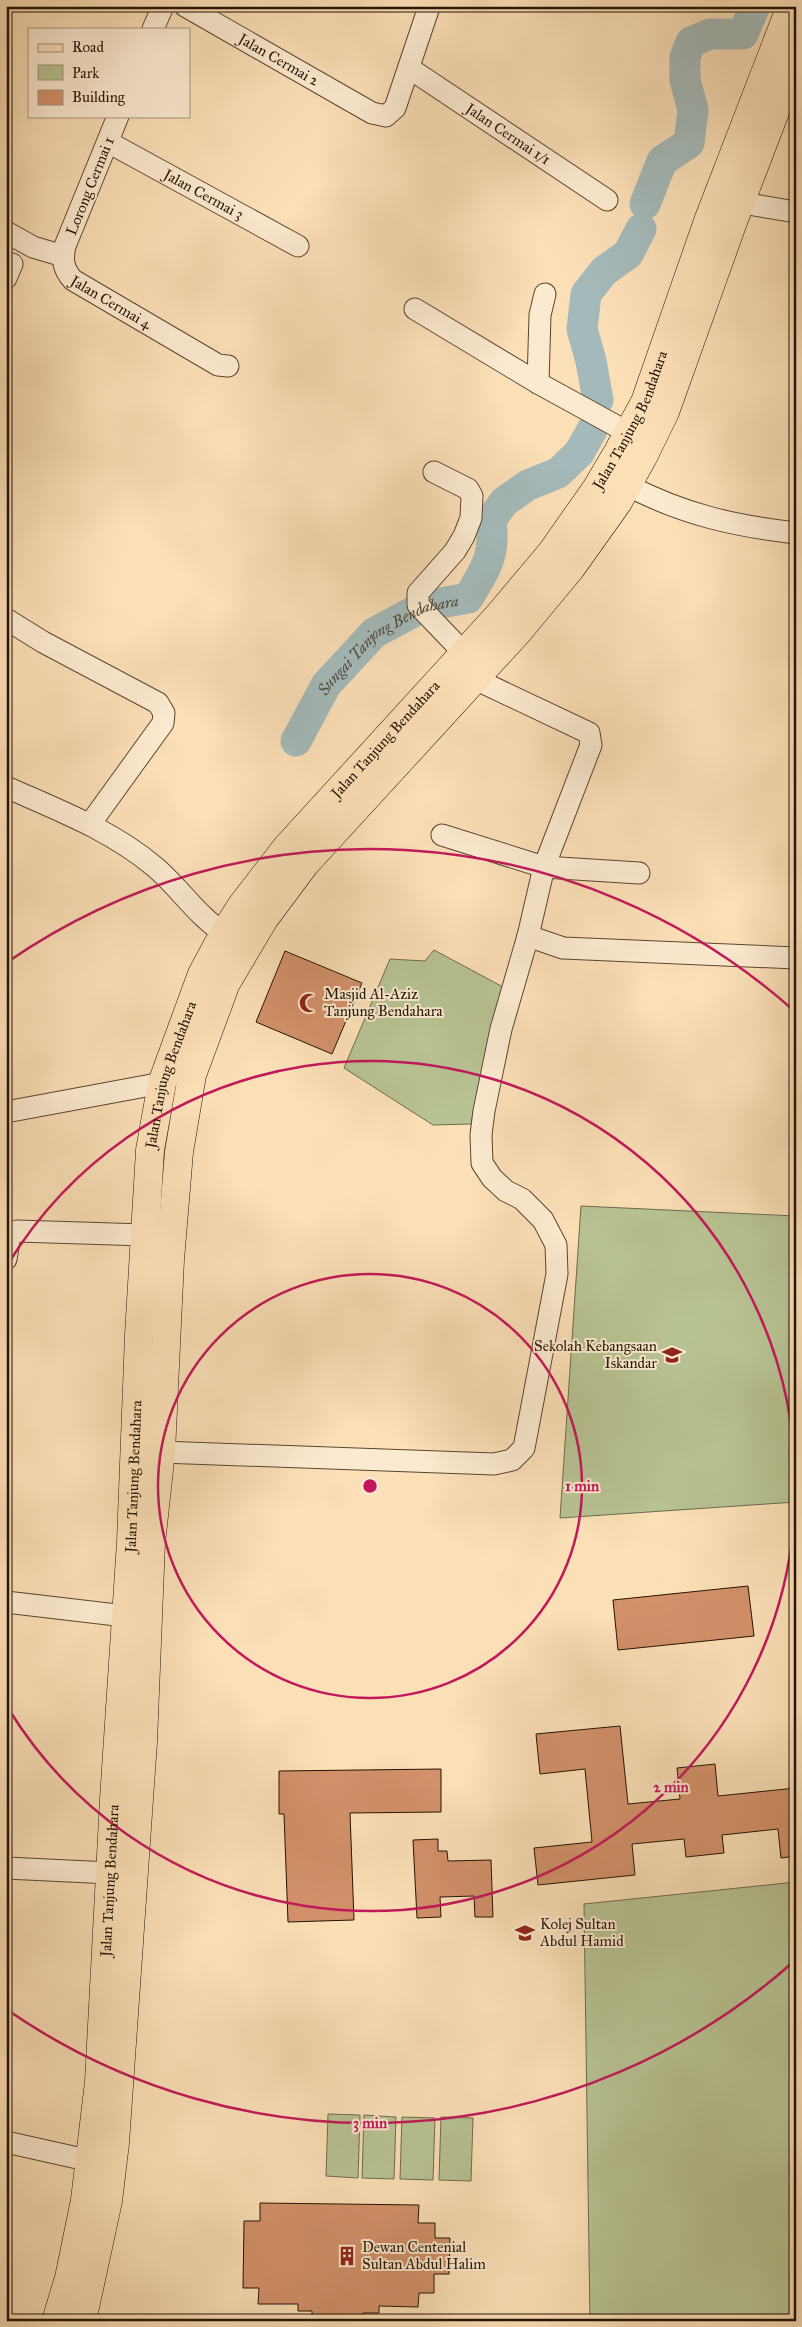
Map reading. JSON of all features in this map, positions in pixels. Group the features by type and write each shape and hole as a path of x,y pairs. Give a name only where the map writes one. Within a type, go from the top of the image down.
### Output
{"main road":[{"name":"Jalan Tanjung Bendahara","path":"56,2321 69,2278 91,2161 98,2082 131,1542 150,1150 162,1083 202,974 224,933 286,848 498,616 551,553 596,489 645,402 708,221 791,6"},
{"name":"Jalan Tanjung Bendahara","path":"82,2321 108,2201 115,2143 143,1742 150,1543 161,1452 166,1336 178,1152 192,1076 226,983 264,918 305,864 517,633 571,568 627,485 665,412 796,57"}],"street":[{"path":"154,28 163,6"},
{"name":"Jalan Cermai 2","path":"185,6 372,113 386,116 395,108 409,68"},
{"path":"409,68 429,7"},
{"name":"Jalan Cermai 1/1","path":"409,68 607,200"},
{"name":"Lorong Cermai 1","path":"63,256 117,118"},
{"name":"Jalan Cermai 3","path":"108,142 298,246"},
{"path":"742,203 796,212"},
{"name":"Jalan Cermai 4","path":"6,232 33,247 63,256 67,273 73,280 218,365 228,366"},
{"path":"538,383 540,315 545,294"},
{"path":"415,309 538,383 628,433"},
{"path":"434,472 468,489 472,496 471,518 464,536 455,551 418,593 420,608 464,653"},
{"path":"627,485 656,500 687,512 733,524 796,532"},
{"path":"6,619 43,642 158,703 164,712 163,723 90,824"},
{"path":"161,1452 494,1464 512,1460 524,1448 557,1274 556,1245 543,1220 522,1199 506,1191 492,1178 482,1163 481,1134 484,1111 502,1029 528,936 544,867 592,739 589,732 475,679"},
{"path":"6,787 90,824 130,848 155,867 224,933"},
{"path":"442,835 544,867 639,873"},
{"path":"528,936 563,948 796,958"},
{"path":"6,1112 162,1083"},
{"path":"6,1259 10,1235 17,1231 145,1235"},
{"path":"6,1602 125,1616"},
{"path":"6,1868 110,1873"},
{"path":"6,2142 91,2161"}],"green space":[{"path":"434,950 503,987 471,1124 433,1125 344,1068 390,959 425,961"},
{"name":"Sekolah Kebangsaan Iskandar","path":"581,1206 796,1216 796,1502 560,1518"},
{"path":"796,1882 796,2321 590,2321 584,1904"},
{"path":"328,2114 360,2115 358,2178 326,2176"},
{"path":"364,2115 396,2117 394,2179 362,2178"},
{"path":"402,2117 435,2118 433,2180 400,2179"},
{"path":"441,2117 473,2118 471,2181 439,2180"}],"building":[{"name":"Masjid Al-Aziz Tanjung Bendahara","path":"285,951 362,983 332,1054 256,1022"},
{"path":"748,1586 754,1636 618,1650 613,1600"},
{"path":"620,1726 628,1804 680,1799 677,1768 715,1764 718,1796 796,1788 796,1856 781,1858 778,1829 722,1835 724,1853 686,1857 684,1839 632,1844 635,1875 538,1885 534,1848 592,1842 585,1769 540,1774 536,1734"},
{"path":"441,1769 441,1812 350,1813 354,1920 288,1922 284,1814 279,1814 279,1771"},
{"path":"438,1839 438,1851 447,1851 448,1861 491,1860 493,1917 475,1917 474,1896 440,1897 441,1917 417,1918 413,1840"},
{"name":"Dewan Centenial Sultan Abdul Halim","path":"260,2203 419,2205 418,2223 435,2223 435,2238 450,2238 449,2274 434,2274 434,2293 419,2293 418,2307 379,2306 379,2313 363,2313 363,2321 312,2321 312,2311 298,2311 298,2304 258,2304 259,2288 243,2288 244,2221 260,2221"}],"waterway":[{"name":"Sungai Tanjong Bendahara","path":"645,204 662,161 689,143 693,110 685,80 685,57 691,42 710,34 743,34 755,6"},
{"name":"Sungai Tanjong Bendahara","path":"598,400 591,361 582,329 586,294 604,271 628,254 641,229"},
{"name":"Sungai Tanjong Bendahara","path":"296,741 326,685 374,633 424,606 468,598 485,570 491,552 491,520 504,502 528,485 558,473 579,453 592,430"}],"place":[{"name":"Masjid Al-Aziz Tanjung Bendahara","path":"309,1003"},
{"name":"Sekolah Kebangsaan Iskandar","path":"672,1355"},
{"name":"Kolej Sultan Abdul Hamid","path":"525,1933"},
{"name":"Dewan Centenial Sultan Abdul Halim","path":"347,2256"}]}
